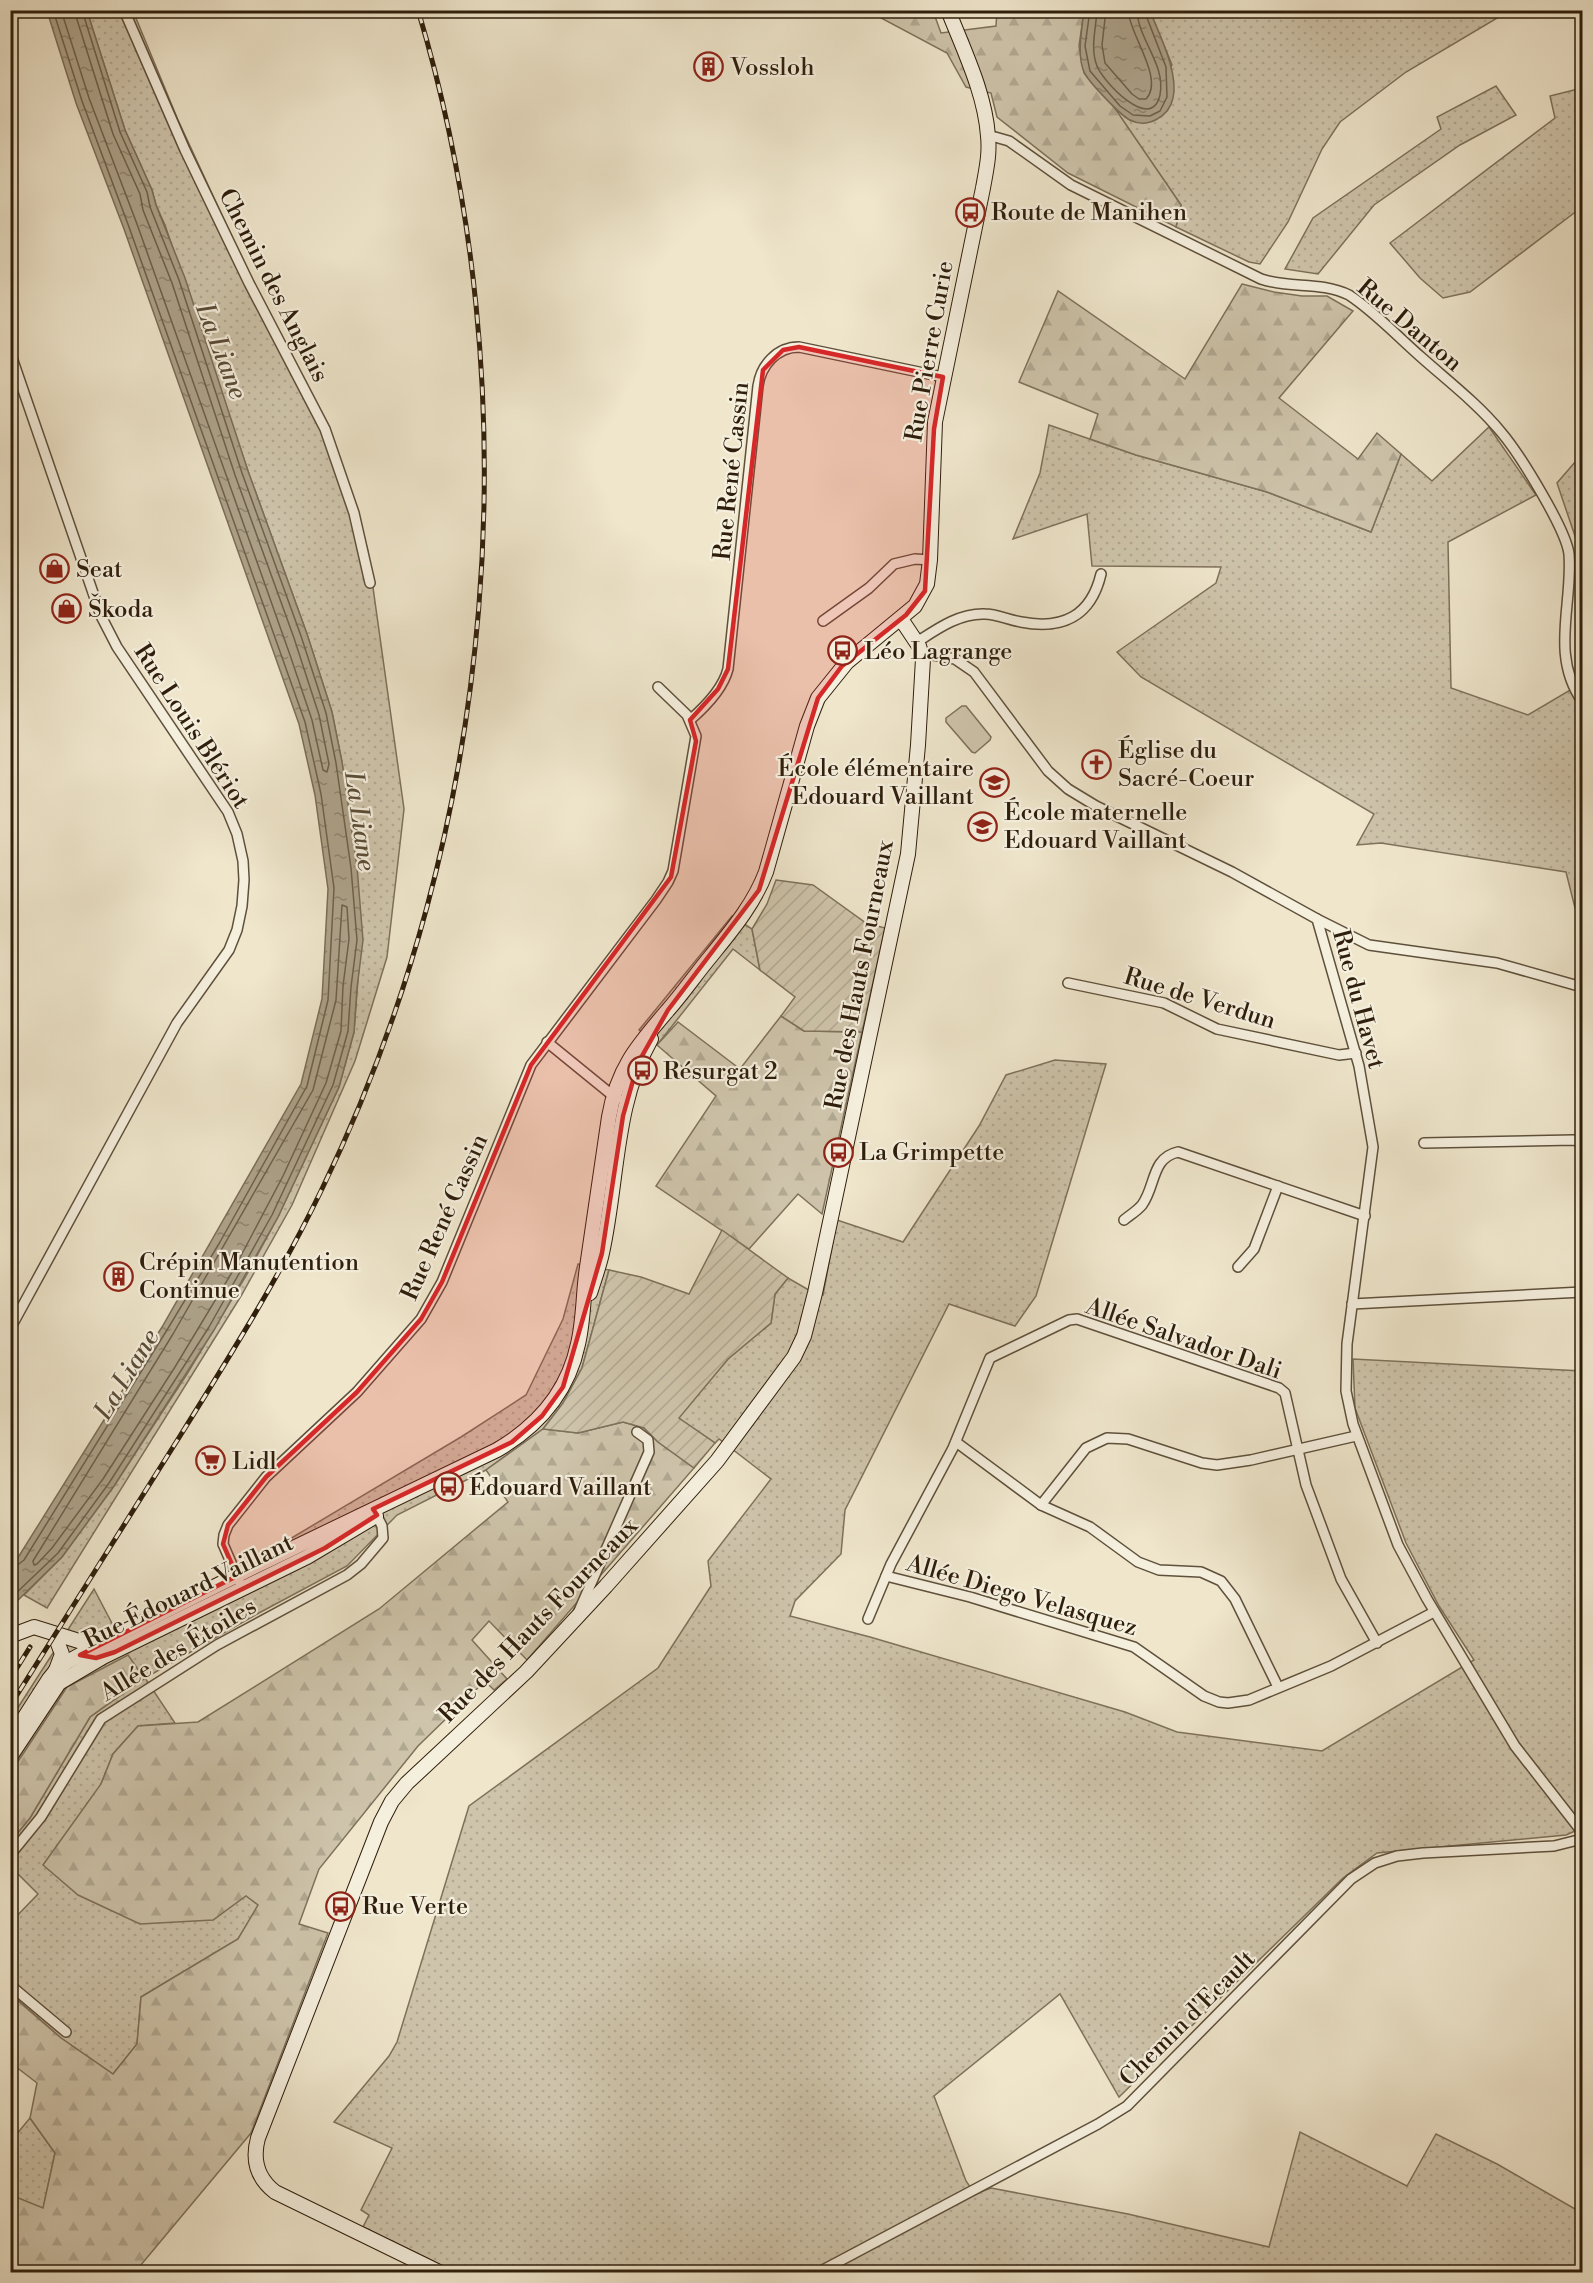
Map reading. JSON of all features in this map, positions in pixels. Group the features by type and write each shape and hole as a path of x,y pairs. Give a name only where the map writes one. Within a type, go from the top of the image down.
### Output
{"street":[{"name":"Chemin des Anglais","path":"124,10 181,142 249,283 325,429 354,513 370,583"},
{"name":"Rue Pierre Curie","path":"901,619 915,606 925,591 930,560 934,429 983,188 988,138 986,120 974,79 948,10"},
{"name":"Rue Danton","path":"988,138 1005,139 1064,181 1262,279 1279,283 1320,286 1343,292 1370,312 1480,411 1508,442 1558,522 1566,540 1569,570 1564,618 1565,641 1570,674 1582,701"},
{"name":"Rue René Cassin","path":"240,1582 224,1544 223,1538 228,1525 261,1482 357,1392 421,1319 442,1282 528,1070 671,877 696,741 690,720 718,689 728,669 758,386 766,365 783,350 799,347 943,377"},
{"name":"Rue Louis Blériot","path":"10,351 101,616 117,647 225,806 239,844 244,880 241,916 229,950 181,1016 10,1329"},
{"path":"823,621 869,588 894,564 915,559 930,560"},
{"path":"901,619 920,648 950,621 985,614 1043,626 1062,622 1081,611 1092,601 1097,592 1101,574"},
{"name":"Rue Édouard Vaillant","path":"582,1324 585,1282 613,1097 620,1076 633,1051 737,924 759,890 769,865 807,726 818,698 847,662 901,619"},
{"name":"Rue du Havet","path":"920,648 955,659 974,672 1048,771 1068,789 1096,806 1232,872 1317,919 1356,1053 1373,1147 1346,1359 1347,1399 1356,1436 1398,1545 1434,1612 1515,1746 1582,1832"},
{"name":"Rue des Hauts Fourneaux","path":"439,2272 275,2192 258,2172 255,2161 257,2144 344,1915 388,1807 403,1787 520,1677 717,1461 783,1373 804,1336 908,857 918,745 920,648"},
{"path":"658,687 690,720"},
{"path":"1317,919 1369,945 1497,963 1582,987"},
{"name":"Rue de Verdun","path":"1068,983 1164,1003 1217,1029 1339,1055 1356,1053"},
{"name":"Rue Édouard Vaillant","path":"10,1740 57,1677 103,1657 240,1582 498,1450 537,1422 553,1402 567,1378 576,1352 602,1253 625,1106 638,1063 668,1010"},
{"path":"547,1042 625,1106"},
{"path":"1424,1143 1574,1140 1582,1143"},
{"path":"1124,1220 1145,1200 1161,1161 1168,1155 1178,1152 1365,1216"},
{"path":"1238,1266 1254,1249 1278,1186"},
{"path":"1352,1304 1582,1292"},
{"name":"Allée Salvador Dali","path":"868,1619 885,1576 956,1442 990,1358 1058,1325 1077,1319 1283,1390 1287,1396 1305,1485 1341,1580 1377,1643"},
{"path":"576,1618 649,1452 648,1440 637,1432"},
{"path":"1041,1505 1082,1452 1091,1444 1107,1438 1128,1439 1212,1465 1243,1461 1356,1436"},
{"path":"956,1442 1041,1505 1090,1527 1132,1559 1165,1571 1201,1572 1221,1581 1235,1599 1278,1687"},
{"name":"Allée des Étoiles","path":"10,1856 41,1817 101,1719 217,1645 356,1568 383,1538 382,1526 375,1513"},
{"name":"Allée Diego Velasquez","path":"885,1576 970,1597 1134,1647 1204,1696 1219,1702 1244,1701 1278,1687 1340,1661 1434,1612"},
{"name":"Rue Édouard Vaillant","path":"10,1757 71,1649 114,1637 240,1582"},
{"path":"17,1633 34,1627 42,1628 71,1649 93,1658 103,1657"},
{"path":"57,1677 62,1654 71,1649 114,1637"},
{"name":"Chemin d'Ecault","path":"819,2272 1098,2124 1127,2106 1351,1879 1370,1866 1389,1858 1414,1854 1554,1846 1582,1839"},
{"path":"10,1985 66,2032"}],"highlighted area":[{"path":"799,347 943,377 934,429 925,591 906,615 842,666 818,698 759,890 668,1010 638,1063 623,1116 602,1253 563,1387 542,1416 512,1442 373,1509 377,1515 325,1548 115,1652 96,1658 80,1655 237,1576 223,1544 228,1525 266,1477 357,1392 421,1319 442,1282 531,1065 671,877 696,741 690,720 718,689 728,669 763,370 783,350"}],"green space":[{"path":"87,11 133,11 178,120 264,306 323,420 360,520 368,552 404,809 387,957 355,1061 292,1205 241,1296 47,1608 24,1595 62,1557 114,1486 187,1374 246,1276 278,1217 339,1087 354,1032 359,966 358,884 342,762 332,712 165,225 125,130"},
{"path":"811,11 933,11 941,33 996,26 997,11 1084,11 1079,46 1084,73 1114,107 1181,205 1176,227 1068,173 997,117 991,93 966,87 947,53 870,12 813,16"},
{"path":"1150,11 1509,11 1406,72 1340,122 1322,149 1288,222 1260,264 1249,262 1176,227 1181,205 1115,109 1131,121 1172,65"},
{"path":"1496,86 1516,115 1460,145 1374,205 1318,274 1285,269 1313,218 1441,129 1437,117"},
{"path":"1582,88 1582,207 1470,292 1443,298 1420,278 1390,243 1555,118 1550,96"},
{"path":"1242,284 1302,296 1327,296 1353,311 1279,398 1358,459 1377,433 1401,454 1371,532 1267,492 1136,455 1090,439 1098,414 1019,382 1058,291 1185,379"},
{"path":"1049,425 1136,455 1267,492 1371,532 1401,454 1432,481 1489,427 1536,495 1448,542 1451,688 1528,715 1582,683 1582,916 1575,908 1566,872 1381,843 1357,845 1374,814 1141,677 1117,652 1216,583 1221,567 1092,566 1087,514 1013,539 1040,473"},
{"path":"1582,454 1582,571 1578,569 1577,542 1557,483"},
{"path":"962,706 966,706 991,737 975,753 946,722 946,718"},
{"path":"776,880 813,885 866,923 885,928 862,1032 804,1031 781,1016 795,997 760,970 752,929 767,904"},
{"path":"732,916 752,929 760,970 733,949 657,1045 639,1030"},
{"path":"781,1016 804,1031 862,1032 822,1214 798,1194 749,1249 656,1186 716,1096 657,1045 678,1022 740,1069"},
{"path":"1055,1060 1106,1064 1036,1296 1015,1326 949,1304 845,1510 841,1554 795,1601 790,1616 870,1637 1125,1712 1177,1732 1322,1751 1474,1660 1439,1606 1406,1543 1355,1408 1353,1359 1582,1371 1582,1828 1566,1835 1377,1853 1343,1878 1119,2097 1060,1994 934,2096 966,2181 975,2194 991,2188 1128,2214 1269,2247 1300,2132 1407,2186 1436,2134 1497,2164 1582,2213 1582,2272 452,2272 363,2227 369,2215 361,2210 392,2148 334,2122 389,2056 397,2042 469,1806 658,1668 711,1586 708,1561 771,1479 719,1439 715,1443 678,1418 728,1359 771,1323 775,1294 788,1278 823,1295 837,1220 903,1242 979,1126 1006,1075"},
{"path":"722,1230 788,1278 775,1294 771,1323 728,1359 679,1418 715,1443 694,1468 658,1442 644,1428 623,1422 578,1433 543,1429 563,1403 582,1368 609,1270 641,1277 689,1294"},
{"path":"578,1264 609,1270 582,1368 563,1403 543,1429 486,1470 397,1515 347,1566 145,1678 175,1723 138,1726 113,1754 101,1784 213,1920 246,1895 259,1905 238,1939 141,1997 137,2044 113,2074 61,2038 11,1994 11,1922 38,1894 11,1867 11,1841 30,1818 90,1717 144,1679 67,1687 11,1774 10,1720 94,1589 115,1629 263,1555 461,1437 526,1395 563,1319"},
{"path":"623,1422 644,1428 658,1442 694,1468 527,1660 489,1621 472,1640 507,1679 494,1690 485,1681 418,1746 319,1869 299,1924 328,1933 251,2133 135,2272 11,2272 11,2195 43,2208 55,2153 30,2118 37,2083 11,2063 10,1994 61,2038 113,2074 137,2044 141,1997 238,1939 258,1905 246,1896 213,1920 140,1924 78,1895 43,1865 101,1784 113,1754 138,1726 198,1722 379,1609 508,1502 486,1470 543,1429 578,1433"},
{"path":"128,1655 144,1678 90,1717 30,1818 11,1841 11,1774 19,1760 67,1687"},
{"path":"30,2118 55,2153 43,2209 11,2195 11,2141"}],"water":[{"path":"47,11 87,11 125,130 152,190 185,278 248,471 307,634 332,712 342,762 357,867 363,940 354,1032 339,1087 278,1217 214,1330 114,1486 62,1557 11,1607 11,1563 19,1556 162,1327 301,1084 322,999 328,889 315,795 299,724 124,229 76,103"},
{"path":"1084,11 1150,11 1167,54 1173,77 1173,98 1171,105 1162,116 1143,123 1130,120 1113,106 1088,79 1082,67 1080,51"}],"railway":[{"path":"10,1706 217,1376 272,1285 305,1223 380,1052 427,908 459,760 479,610 484,458 476,306 454,156 418,10"},
{"path":"10,1679 30,1647"}],"place":[{"name":"Vossloh","path":"709,67"},
{"name":"Route de Manihen","path":"970,212"},
{"name":"Seat","path":"55,569"},
{"name":"Škoda","path":"67,609"},
{"name":"Léo Lagrange","path":"843,651"},
{"name":"Église du Sacré-Coeur","path":"1097,764"},
{"name":"École élémentaire Edouard Vaillant","path":"995,782"},
{"name":"École maternelle Edouard Vaillant","path":"983,826"},
{"name":"Résurgat 2","path":"642,1071"},
{"name":"La Grimpette","path":"838,1152"},
{"name":"Crépin Manutention Continue","path":"118,1276"},
{"name":"Lidl","path":"211,1461"},
{"name":"Édouard Vaillant","path":"448,1487"},
{"name":"Rue Verte","path":"341,1906"}],"water label":[{"name":"La Liane","path":"222,351"},
{"name":"La Liane","path":"361,821"},
{"name":"La Liane","path":"126,1374"}]}
